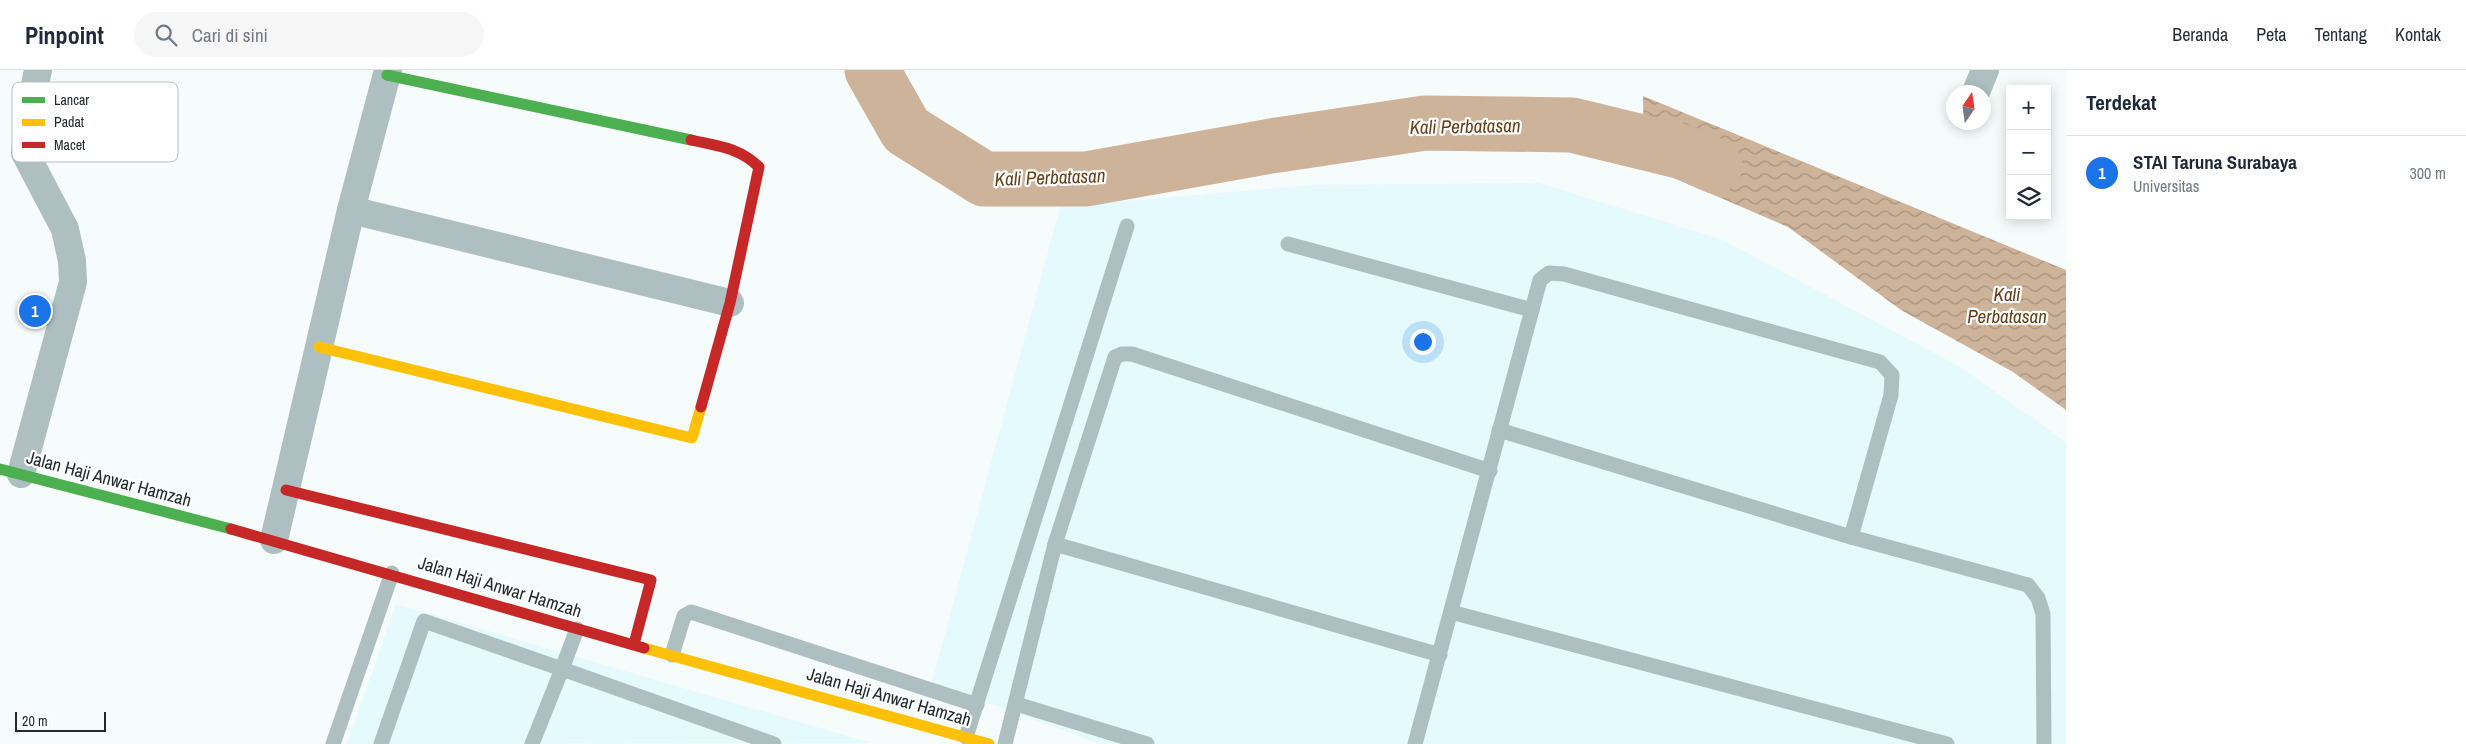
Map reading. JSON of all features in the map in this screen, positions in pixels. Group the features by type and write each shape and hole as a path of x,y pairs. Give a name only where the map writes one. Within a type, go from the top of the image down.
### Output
{"street":[{"path":"1979,85 1985,70"},
{"path":"274,540 286,490 319,347 351,210 387,72 732,149 748,156 759,167 730,304 692,438 319,347"},
{"path":"10,471 73,282 72,261 66,229 30,162"},
{"path":"351,210 730,304"},
{"name":"Jalan Haji Anwar Hamzah","path":"10,471 274,540 392,573 577,629 989,744"},
{"path":"286,490 651,580 634,644"}],"lane":[{"path":"966,737 1127,226"},
{"path":"1288,244 1532,310"},
{"path":"1415,744 1540,280 1549,273 1564,274 1880,362 1892,375 1891,395 1851,537"},
{"path":"1005,744 1055,544 1115,357 1122,354 1132,354 1490,471"},
{"path":"1499,430 1851,537 2028,585 2038,598 2043,614 2044,744"},
{"path":"1055,544 1440,655"},
{"path":"333,744 392,573"},
{"path":"672,655 684,616 691,612 977,705"},
{"path":"1451,612 1947,744"},
{"path":"381,744 424,621 774,744"},
{"path":"532,744 577,629"},
{"path":"1016,704 1147,744"}],"shaded area":[{"path":"1539,183 1721,239 1962,368 2066,442 2066,744 1100,744 932,682 1060,207 1312,185"},
{"path":"396,604 871,743 347,744"}],"water":[{"name":"Kali Perbatasan","path":"1643,96 2066,270 2066,410 2013,372 1901,310 1788,227 1644,165"}],"waterway":[{"name":"Kali Perbatasan","path":"872,70 906,130 984,179 1086,179 1271,146 1425,123 1572,125 1683,152 1715,166"}],"traffic: fast":[{"path":"387,75 691,140"},
{"path":"0,469 231,529"}],"traffic: slow":[{"path":"319,347 692,438 701,407"},
{"path":"644,648 989,744"}],"traffic: jam":[{"path":"691,140 736,151 759,167 730,303 701,407"},
{"path":"286,490 651,580 634,644"},
{"path":"231,529 644,648"}],"place":[{"name":"STAI Taruna Surabaya","path":"35,311"}]}
